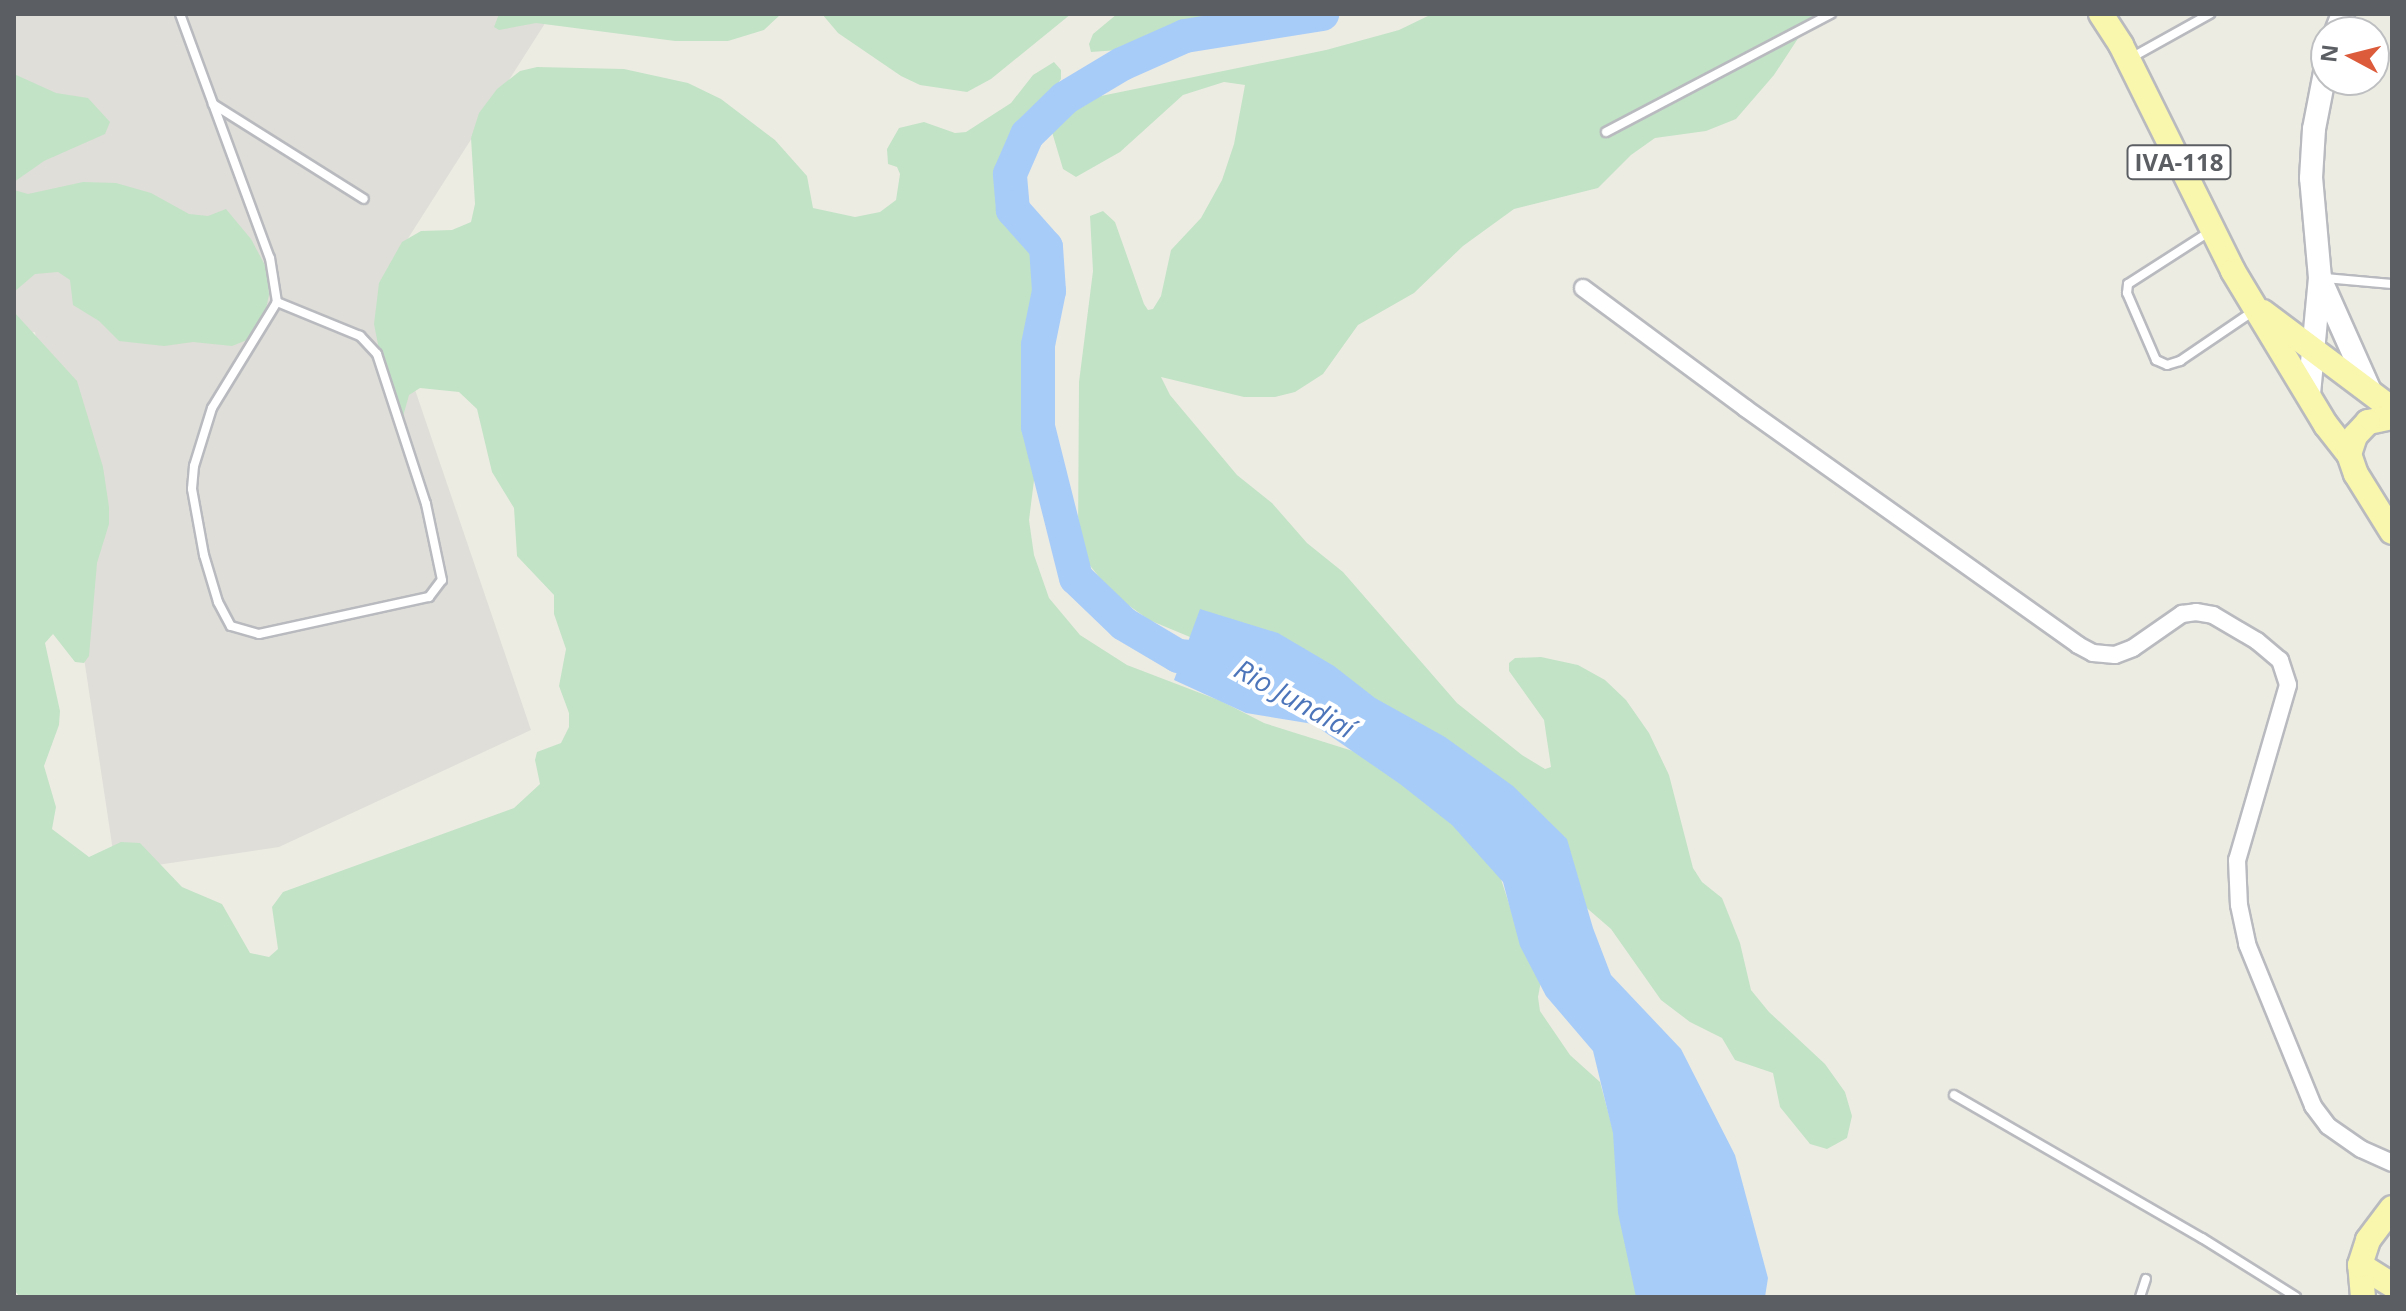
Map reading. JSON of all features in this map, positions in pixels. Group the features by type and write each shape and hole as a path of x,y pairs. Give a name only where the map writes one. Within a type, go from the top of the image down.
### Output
{"main road":[{"name":"IVA-118","path":"2101,14 2128,59 2213,230 2326,425 2349,454"},
{"path":"2309,394 2320,278 2313,228 2311,178 2314,129 2320,96"},
{"path":"2320,278 2370,391"},
{"name":"IVA-118","path":"2258,309 2314,347 2392,409"},
{"path":"2392,417 2368,422 2355,436 2349,454 2392,532"},
{"path":"2365,487 2392,495"},
{"path":"2363,1297 2360,1265 2368,1240 2392,1208"},
{"path":"2360,1265 2388,1282"}],"street":[{"path":"1583,288 2078,645 2093,653 2115,655 2133,648 2182,614 2196,612 2213,615 2280,660 2288,685 2237,860 2239,905 2247,944 2313,1106 2328,1126 2361,1149 2392,1163"}],"lane":[{"path":"180,14 270,258 277,302 212,408 193,477 204,555 218,602 231,626 259,634 429,597 442,580 426,504 377,354 360,336 277,302"},
{"path":"1606,132 1831,14"},
{"path":"2128,59 2210,14"},
{"path":"213,104 364,199"},
{"path":"2213,230 2128,284 2127,293 2156,360 2167,365 2180,361 2258,309"},
{"path":"2320,278 2392,284"},
{"path":"1954,1095 2202,1238 2296,1297"},
{"path":"2140,1297 2146,1279"}],"shaded area":[{"path":"14,14 551,14 379,284 531,730 279,847 116,871 35,332 14,335"}],"green space":[{"path":"499,14 781,14 764,30 728,41 675,41 536,23 499,30 494,27"},
{"path":"822,14 1071,14 991,79 967,92 920,85 901,76 838,33"},
{"path":"1117,14 1246,14 1132,49 1091,52 1089,44 1093,34"},
{"path":"1432,14 1814,14 1774,75 1736,119 1706,131 1655,138 1631,155 1598,188 1514,209 1463,246 1414,293 1358,325 1323,374 1295,392 1275,397 1244,397 1161,377 1170,395 1237,475 1272,503 1307,543 1343,572 1457,703 1522,755 1545,769 1551,767 1544,720 1509,671 1509,663 1515,658 1541,657 1578,665 1605,680 1626,700 1649,733 1669,775 1693,868 1702,882 1722,898 1740,943 1751,990 1769,1012 1825,1064 1845,1092 1852,1116 1847,1138 1827,1149 1810,1144 1780,1107 1773,1073 1735,1060 1722,1038 1690,1022 1661,1000 1611,929 1574,897 1190,637 1149,620 1113,594 1087,562 1078,537 1079,382 1093,271 1090,216 1103,211 1115,222 1144,304 1148,310 1153,309 1161,296 1171,250 1201,218 1222,180 1234,144 1245,85 1224,82 1183,95 1120,152 1076,177 1063,169 1049,122 1069,107 1091,98 1326,50 1399,30"},
{"path":"1054,62 1061,70 1061,79 1021,134 1010,171 1014,193 1038,243 1042,267 1034,392 1039,441 1029,520 1034,555 1049,598 1080,635 1127,665 1221,701 1264,723 1372,757 1435,795 1499,873 1513,916 1545,960 1538,997 1540,1011 1570,1055 1600,1082 1658,1297 20,1297 14,1290 14,312 77,381 103,467 109,507 109,524 97,563 89,656 84,663 75,662 53,634 45,643 60,711 59,725 44,766 56,807 52,829 89,857 121,842 140,843 182,887 222,904 250,953 269,957 278,949 272,907 283,892 514,808 540,784 535,760 537,752 561,743 569,727 569,713 559,686 566,649 554,614 554,595 517,556 514,508 492,472 477,409 459,392 420,388 409,395 402,420 387,390 374,324 379,283 402,242 421,231 452,230 471,222 475,204 471,138 479,113 497,89 520,71 537,67 624,69 688,83 721,99 775,140 807,176 813,208 855,217 880,212 896,200 900,174 897,167 888,164 887,149 899,128 924,122 955,133 966,132 1011,103 1033,75"},
{"path":"14,74 56,93 88,98 110,122 105,134 44,161 14,182"},
{"path":"83,182 116,183 151,193 189,214 208,216 226,209 251,239 267,269 269,295 263,323 252,338 232,346 193,342 164,346 119,341 99,321 73,305 70,280 58,272 35,274 14,292 14,190 28,194"}],"water":[{"path":"1200,609 1278,633 1334,666 1375,698 1445,737 1513,786 1567,839 1593,928 1611,975 1681,1049 1735,1155 1768,1278 1765,1297 1636,1297 1618,1213 1613,1133 1593,1051 1546,996 1520,946 1503,882 1452,825 1400,784 1313,724 1246,713 1174,680"}],"waterway":[{"name":"Rio Jundiaí","path":"1227,660 1178,656 1124,624 1076,578 1038,427 1038,345 1049,291 1046,247 1013,210 1010,174 1027,135 1065,98 1122,64 1185,36 1322,14"}]}
